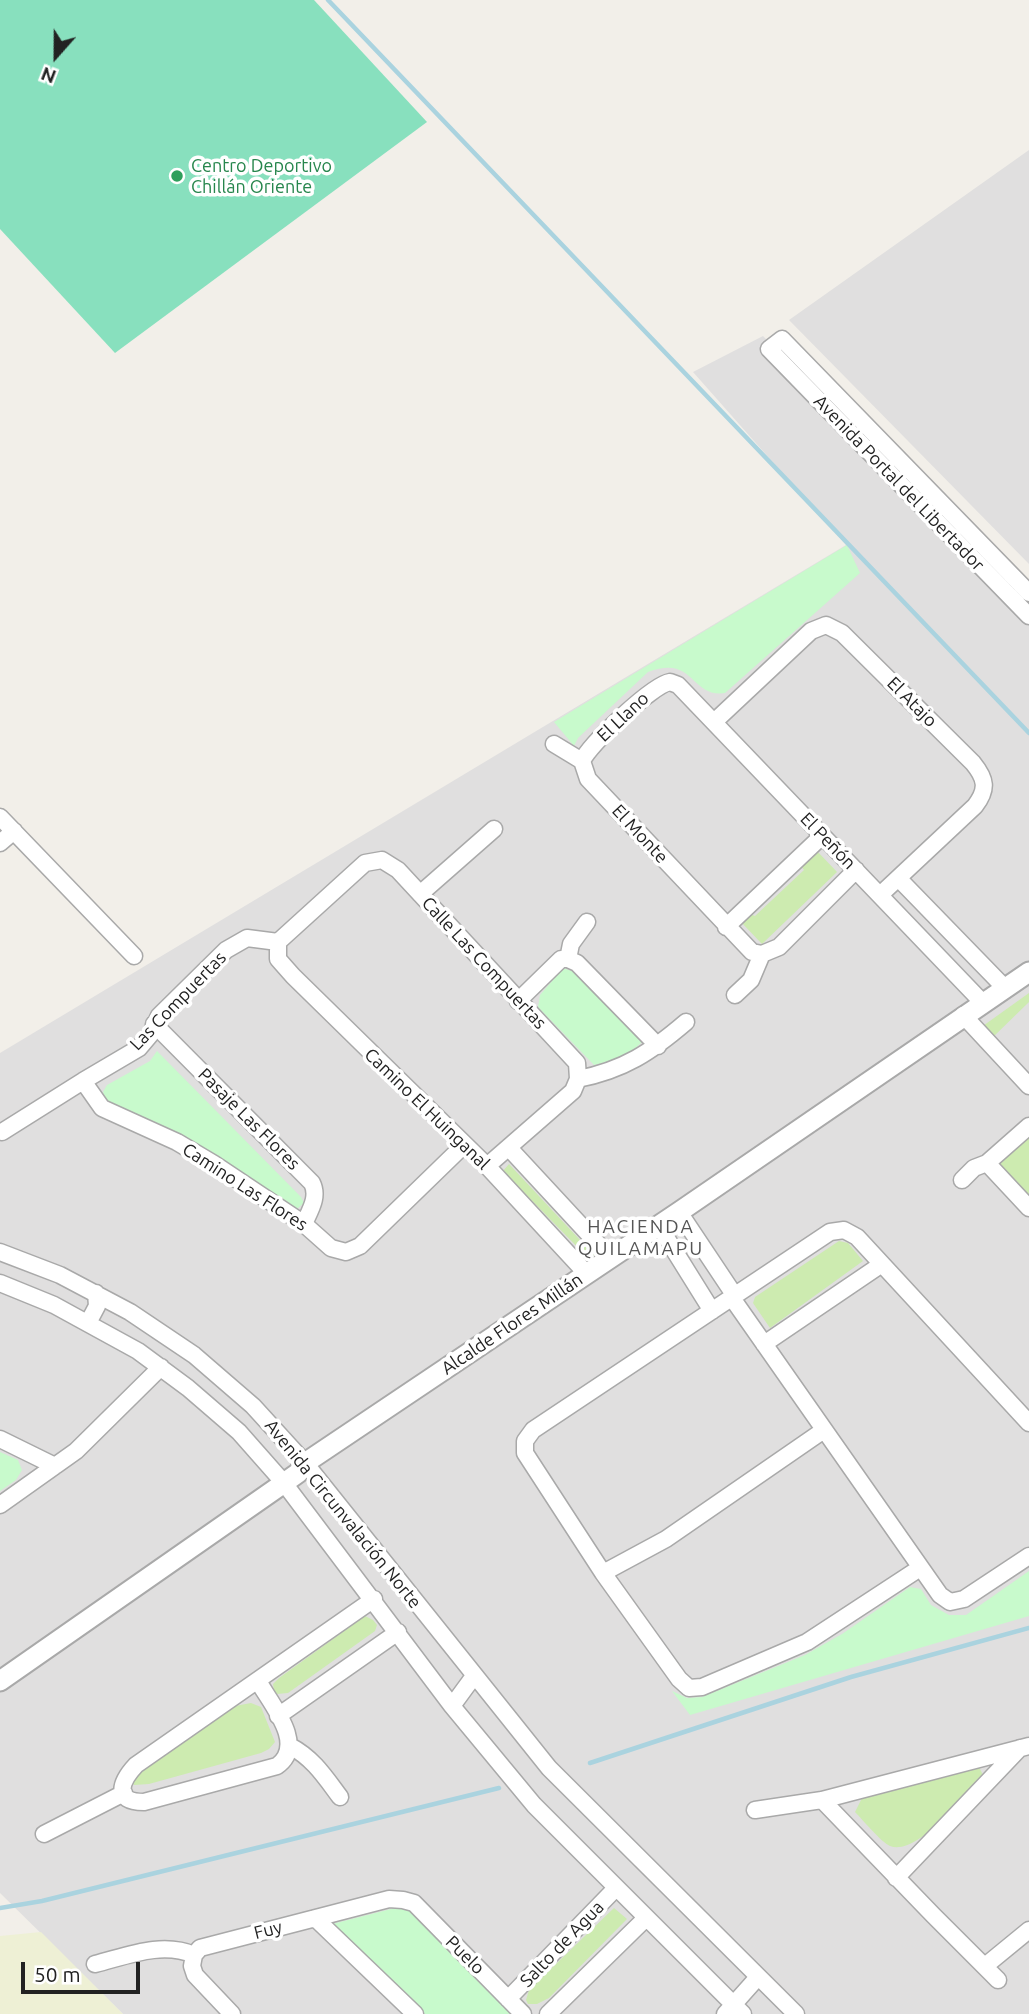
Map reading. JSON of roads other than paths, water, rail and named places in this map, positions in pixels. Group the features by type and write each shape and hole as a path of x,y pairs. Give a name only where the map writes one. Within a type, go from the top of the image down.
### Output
{"street":[{"name":"Avenida Portal del Libertador","path":"1029,593 775,344 1029,616"},
{"name":"El Atajo","path":"714,722 811,632 826,625 842,633 973,763 982,774 986,786 975,806 880,895"},
{"name":"El Peñón","path":"670,682 685,691 983,1003"},
{"name":"El Llano","path":"582,761 593,744 656,687 670,682"},
{"name":"El Monte","path":"554,744 582,761 588,779 726,927 745,947 762,954"},
{"path":"0,817 134,956"},
{"path":"420,894 494,829"},
{"path":"0,843 14,831"},
{"path":"726,927 822,836"},
{"name":"Calle Las Compuertas","path":"278,942 365,863 382,860 398,870 577,1063 578,1079"},
{"path":"735,995 751,980 762,954 779,947 856,870"},
{"path":"899,879 1005,988"},
{"path":"568,959 571,944 587,922"},
{"name":"Las Compuertas","path":"2,1132 139,1048 146,1041 159,1016 226,950 247,938 278,942"},
{"name":"Camino El Huinganal","path":"278,942 278,959 293,976 463,1146 487,1166 586,1273"},
{"path":"518,1001 561,959 568,959 577,963 658,1046"},
{"name":"Alcalde Flores Millán","path":"0,1681 298,1473 305,1463 659,1226 1029,972"},
{"path":"963,1015 1029,1086"},
{"path":"487,1166 573,1091 578,1079 634,1062 686,1022"},
{"name":"Pasaje Las Flores","path":"154,1024 312,1183 315,1197 304,1224"},
{"name":"Camino Las Flores","path":"83,1080 102,1108 177,1142 205,1158 304,1224 338,1251 354,1250 463,1146"},
{"path":"962,1180 974,1168 987,1163 1029,1126"},
{"name":"Camino El Huinganal","path":"509,1148 610,1257"},
{"path":"987,1163 1029,1208"},
{"path":"679,1212 764,1344 940,1595 950,1602 964,1599 1029,1556"},
{"path":"659,1226 712,1311"},
{"path":"920,1568 807,1642 702,1686 689,1688 679,1679 603,1573 525,1453 525,1441 533,1430 830,1232 844,1230 857,1237 1029,1423"},
{"name":"Avenida Circunvalación Norte","path":"0,1252 60,1275 130,1312 194,1355 253,1406 305,1463 549,1768 796,2014"},
{"path":"764,1344 882,1264"},
{"name":"Avenida Circunvalación Norte","path":"0,1283 54,1305 161,1367 239,1432 284,1483 452,1706 534,1805 734,2011"},
{"path":"88,1323 97,1306 96,1293"},
{"path":"0,1506 76,1451 161,1367"},
{"path":"603,1573 666,1539 824,1430"},
{"path":"0,1439 55,1466"},
{"path":"258,1681 290,1739 285,1759 276,1766 144,1802 132,1801 124,1793 124,1779 136,1765 374,1600"},
{"path":"278,1716 398,1632"},
{"path":"452,1706 474,1676"},
{"path":"290,1746 315,1764 340,1797"},
{"path":"754,1810 822,1800 1025,1747"},
{"path":"896,1878 1025,1747"},
{"path":"44,1833 124,1793"},
{"path":"822,1800 998,1980"},
{"name":"Salto de Agua","path":"508,1999 616,1888"},
{"name":"Fuy","path":"194,1955 200,1948 389,1899 403,1900"},
{"name":"Puelo","path":"403,1900 414,1903 523,2014"},
{"path":"315,1918 415,2014"},
{"path":"548,2014 645,1919"},
{"path":"985,1966 1029,1930"},
{"path":"95,1964 164,1948 180,1949 194,1955 192,1966 195,1975 232,2014"},
{"path":"734,2011 758,1978"}],"waterway":[{"path":"328,0 1029,733"},
{"path":"590,1763 851,1677 1029,1628"},
{"path":"0,1908 42,1901 499,1788"}],"place":[{"name":"Centro Deportivo Chillán Oriente","path":"177,176"}],"district":[{"name":"HACIENDA QUILAMAPU","path":"641,1238"}]}
